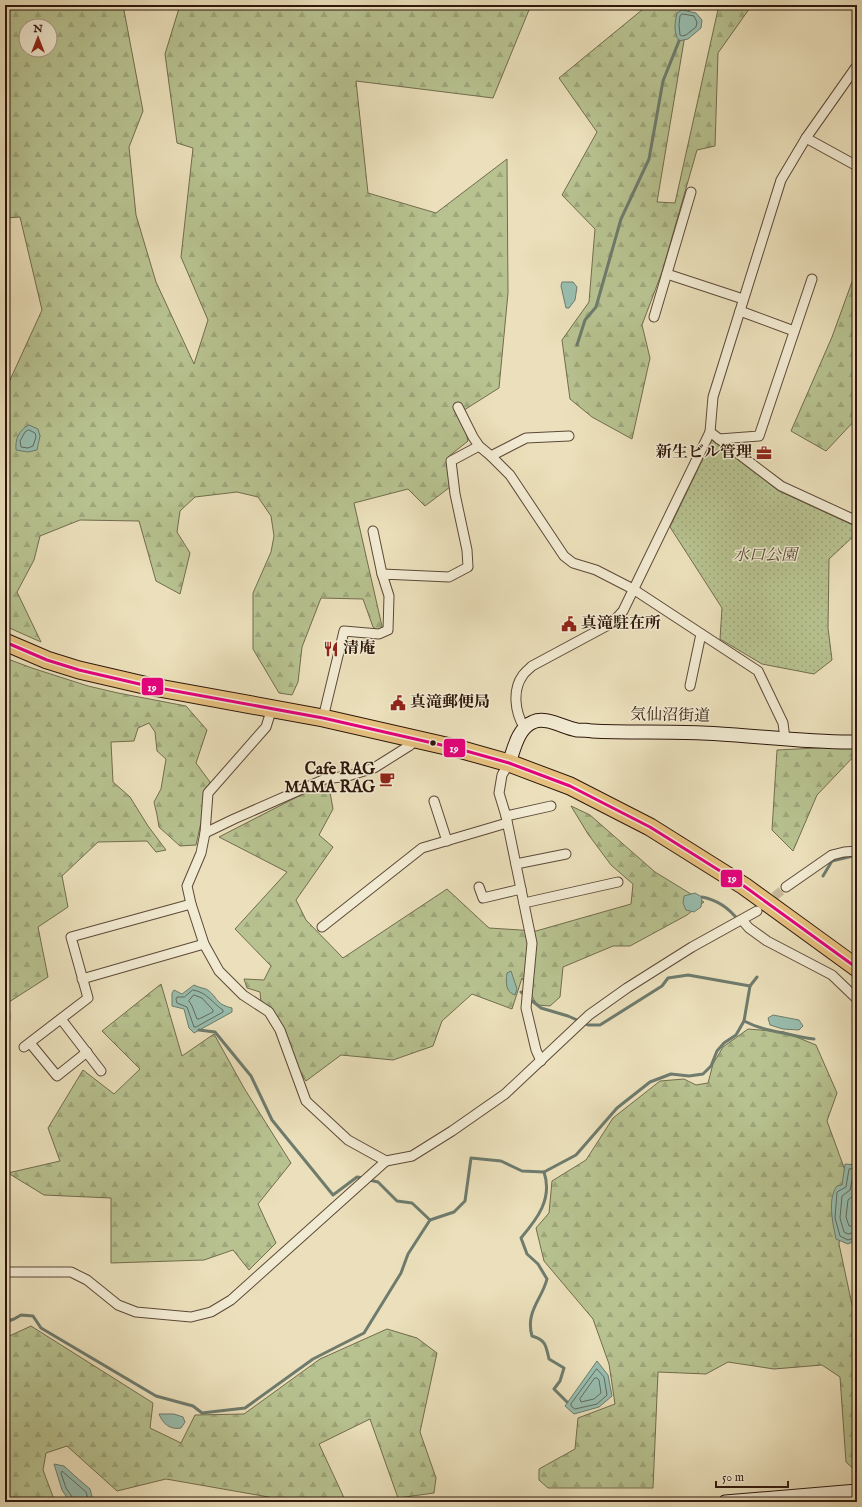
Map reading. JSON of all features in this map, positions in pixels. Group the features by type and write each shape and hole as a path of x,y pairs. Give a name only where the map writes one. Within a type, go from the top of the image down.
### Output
{"highway":[{"path":"7,644 47,660 79,670 148,686 323,718 459,749 509,763 570,786 650,827 744,886 857,968"}],"street":[{"path":"541,1061 536,1050 526,1008 532,943 507,820 499,793 502,775 509,763 515,744 524,727 518,718 516,698 518,686 523,675 532,666 612,623 623,611 710,432 713,397 781,180 806,138 856,67"},
{"path":"806,138 857,166"},
{"path":"654,317 691,192"},
{"path":"667,274 744,299"},
{"path":"719,439 759,436 812,279"},
{"path":"740,311 794,331"},
{"path":"458,407 473,438 479,446 510,475 564,556 573,563 596,570 633,589 758,671 783,723 785,739"},
{"path":"710,432 781,486 857,521"},
{"path":"491,456 526,438 569,436"},
{"path":"382,574 449,577 468,567 467,550 455,494 451,461 479,446"},
{"path":"323,718 344,631 379,634 388,630 389,596 382,574 373,530"},
{"path":"690,686 701,634"},
{"path":"272,708 266,727 208,794 205,833 201,852 187,886 191,904 204,944 218,971 243,995 269,1012 280,1030 306,1101 348,1140 386,1161"},
{"name":"気仙沼街道","path":"524,727 534,722 544,721 576,730 631,733 700,733 836,742 857,742"},
{"path":"205,833 325,779 348,776 374,768 409,746 417,739"},
{"path":"434,801 447,841"},
{"path":"322,927 422,848 551,806"},
{"path":"786,887 832,855 857,851"},
{"path":"516,864 566,854"},
{"path":"524,903 618,882"},
{"path":"479,887 483,898 521,889"},
{"path":"87,1052 57,1076 27,1045 88,998 71,937 191,904"},
{"path":"5,1272 72,1272 87,1280 118,1305 136,1312 191,1317 211,1312 231,1300 386,1161 412,1156 452,1131 505,1094 589,1015 692,947 757,911"},
{"path":"742,920 749,928 767,941 832,975 857,999"},
{"path":"82,979 204,944"},
{"path":"61,1019 101,1071"},
{"path":"725,1502 857,1491"}],"green space":[{"path":"5,5 123,5 143,111 129,147 136,215 156,282 194,364 208,320 181,257 193,148 177,143 165,54 180,5 531,5 493,98 356,81 368,193 436,213 507,159 508,293 499,388 461,412 468,441 448,457 450,487 425,506 408,489 354,503 384,635 373,627 363,599 321,598 302,647 298,682 292,695 279,693 253,649 253,593 271,552 274,536 271,516 258,497 237,492 195,497 180,511 177,532 190,553 180,594 156,581 139,521 80,520 40,536 34,560 17,592 41,642 5,626 5,557 9,556 5,544 5,391 42,310 20,217 5,218"},
{"path":"648,5 690,5 657,202 675,203 719,5 752,5 718,53 715,146 697,150 662,272 642,325 650,358 632,439 592,417 570,399 562,340 589,302 595,229 562,195 597,132 559,78"},
{"path":"857,268 857,418 826,451 791,431 832,337"},
{"name":"水口公園","path":"712,440 779,491 857,527 857,533 829,559 828,628 832,660 814,674 762,664 720,639 722,608 670,527"},
{"path":"5,658 88,686 186,706 207,730 196,763 210,782 196,845 180,846 159,827 154,802 161,789 166,759 157,751 155,732 149,723 138,728 134,741 111,742 113,782 130,797 148,826 166,850 156,852 147,841 98,842 62,876 68,907 38,927 48,977 9,1002 10,1019 5,1021"},
{"path":"857,746 857,753 817,795 793,851 772,830 777,750"},
{"path":"328,781 333,809 319,835 333,847 296,900 306,920 343,958 447,889 489,928 536,931 631,904 633,884 611,865 588,834 571,806 590,815 655,872 704,902 687,915 630,946 613,946 563,967 560,997 550,1006 537,1005 522,978 512,1009 472,994 442,1021 433,1046 393,1060 341,1055 306,1081 261,1002 260,992 247,988 244,979 264,980 271,966 235,929 287,872 219,837"},
{"path":"161,984 182,1056 214,1034 244,1088 291,1163 258,1204 276,1243 249,1270 233,1250 204,1260 111,1263 111,1198 44,1195 8,1173 60,1161 48,1128 83,1070 114,1094 140,1069 102,1031"},
{"path":"748,1029 784,1032 816,1045 837,1093 827,1121 846,1173 839,1244 857,1328 857,1472 846,1462 840,1377 822,1365 774,1369 728,1362 706,1374 658,1372 653,1488 548,1488 539,1480 539,1469 575,1449 578,1418 615,1404 609,1364 593,1319 544,1261 536,1228 549,1213 552,1181 586,1160 613,1118 660,1081 684,1079 696,1085 708,1083 713,1064 723,1047"},
{"path":"31,1326 153,1403 150,1428 181,1443 195,1415 244,1414 320,1359 387,1329 417,1338 437,1353 420,1432 436,1478 434,1493 398,1498 370,1419 319,1444 346,1502 297,1502 166,1479 117,1491 67,1446 46,1453 43,1470 55,1502 5,1502 5,1338"}],"water":[{"path":"682,10 696,13 702,20 701,28 688,39 679,41 675,31 675,23 677,13"},
{"path":"562,282 573,282 577,287 575,300 569,308 566,308 561,286"},
{"path":"29,425 38,429 40,436 37,450 28,452 16,450 18,435"},
{"path":"695,893 702,897 701,907 694,912 686,910 683,903 684,896"},
{"path":"511,971 517,989 515,995 509,992 506,980 507,973"},
{"path":"194,985 206,989 219,1002 232,1008 232,1012 194,1033 189,1028 184,1009 172,1006 172,993 174,990 182,994"},
{"path":"773,1015 799,1020 803,1026 799,1030 783,1029 770,1025 768,1018"},
{"path":"845,1164 857,1165 857,1240 848,1244 836,1239 831,1205 834,1191 837,1186 842,1185"},
{"path":"597,1361 608,1375 612,1396 599,1407 574,1414 565,1406"},
{"path":"159,1414 174,1414 183,1417 185,1422 181,1428 173,1428 167,1426"},
{"path":"54,1464 64,1466 90,1489 93,1500 92,1502 70,1502 62,1490"}],"waterway":[{"path":"577,345 585,320 596,307 621,219 649,159 663,81 679,41"},
{"path":"823,876 832,861 857,855"},
{"path":"702,897 713,900 722,905 738,920"},
{"path":"521,992 541,1008 568,1016 588,1025 600,1025 662,986 668,978 688,975 750,986"},
{"path":"757,977 750,986 744,1021 768,1030 814,1039"},
{"path":"5,1322 21,1315 33,1316 41,1328 156,1396 193,1406 202,1413 245,1408 313,1359 364,1333 401,1273 408,1254 430,1220 454,1212 465,1201 471,1158 501,1161 522,1171 544,1172 576,1155 617,1108 650,1082 671,1074 689,1076 703,1074 711,1066 717,1051 724,1043 736,1035 744,1021"},
{"path":"199,1030 215,1032 251,1076 272,1120 333,1195 357,1177 364,1178"},
{"path":"544,1172 546,1182 545,1200 538,1216 521,1238 527,1254 538,1264 547,1279 532,1313 530,1327 532,1336 540,1339 545,1344 549,1359 564,1368 560,1381 554,1389 567,1402"},
{"path":"369,1180 378,1182 397,1201 412,1203 430,1220"}],"tunnel":[{"path":"764,905 786,887"}],"transit line":[{"name":"19","path":"5,642 47,660 79,670 148,686 323,718 459,749 509,763 570,786 650,827 744,886 857,968"}],"place":[{"name":"新生ビル管理","path":"764,453"},
{"name":"真滝駐在所","path":"569,624"},
{"name":"清庵","path":"331,649"},
{"name":"真滝郵便局","path":"398,703"},
{"name":"Cafe RAG MAMA RAG","path":"387,779"}]}
